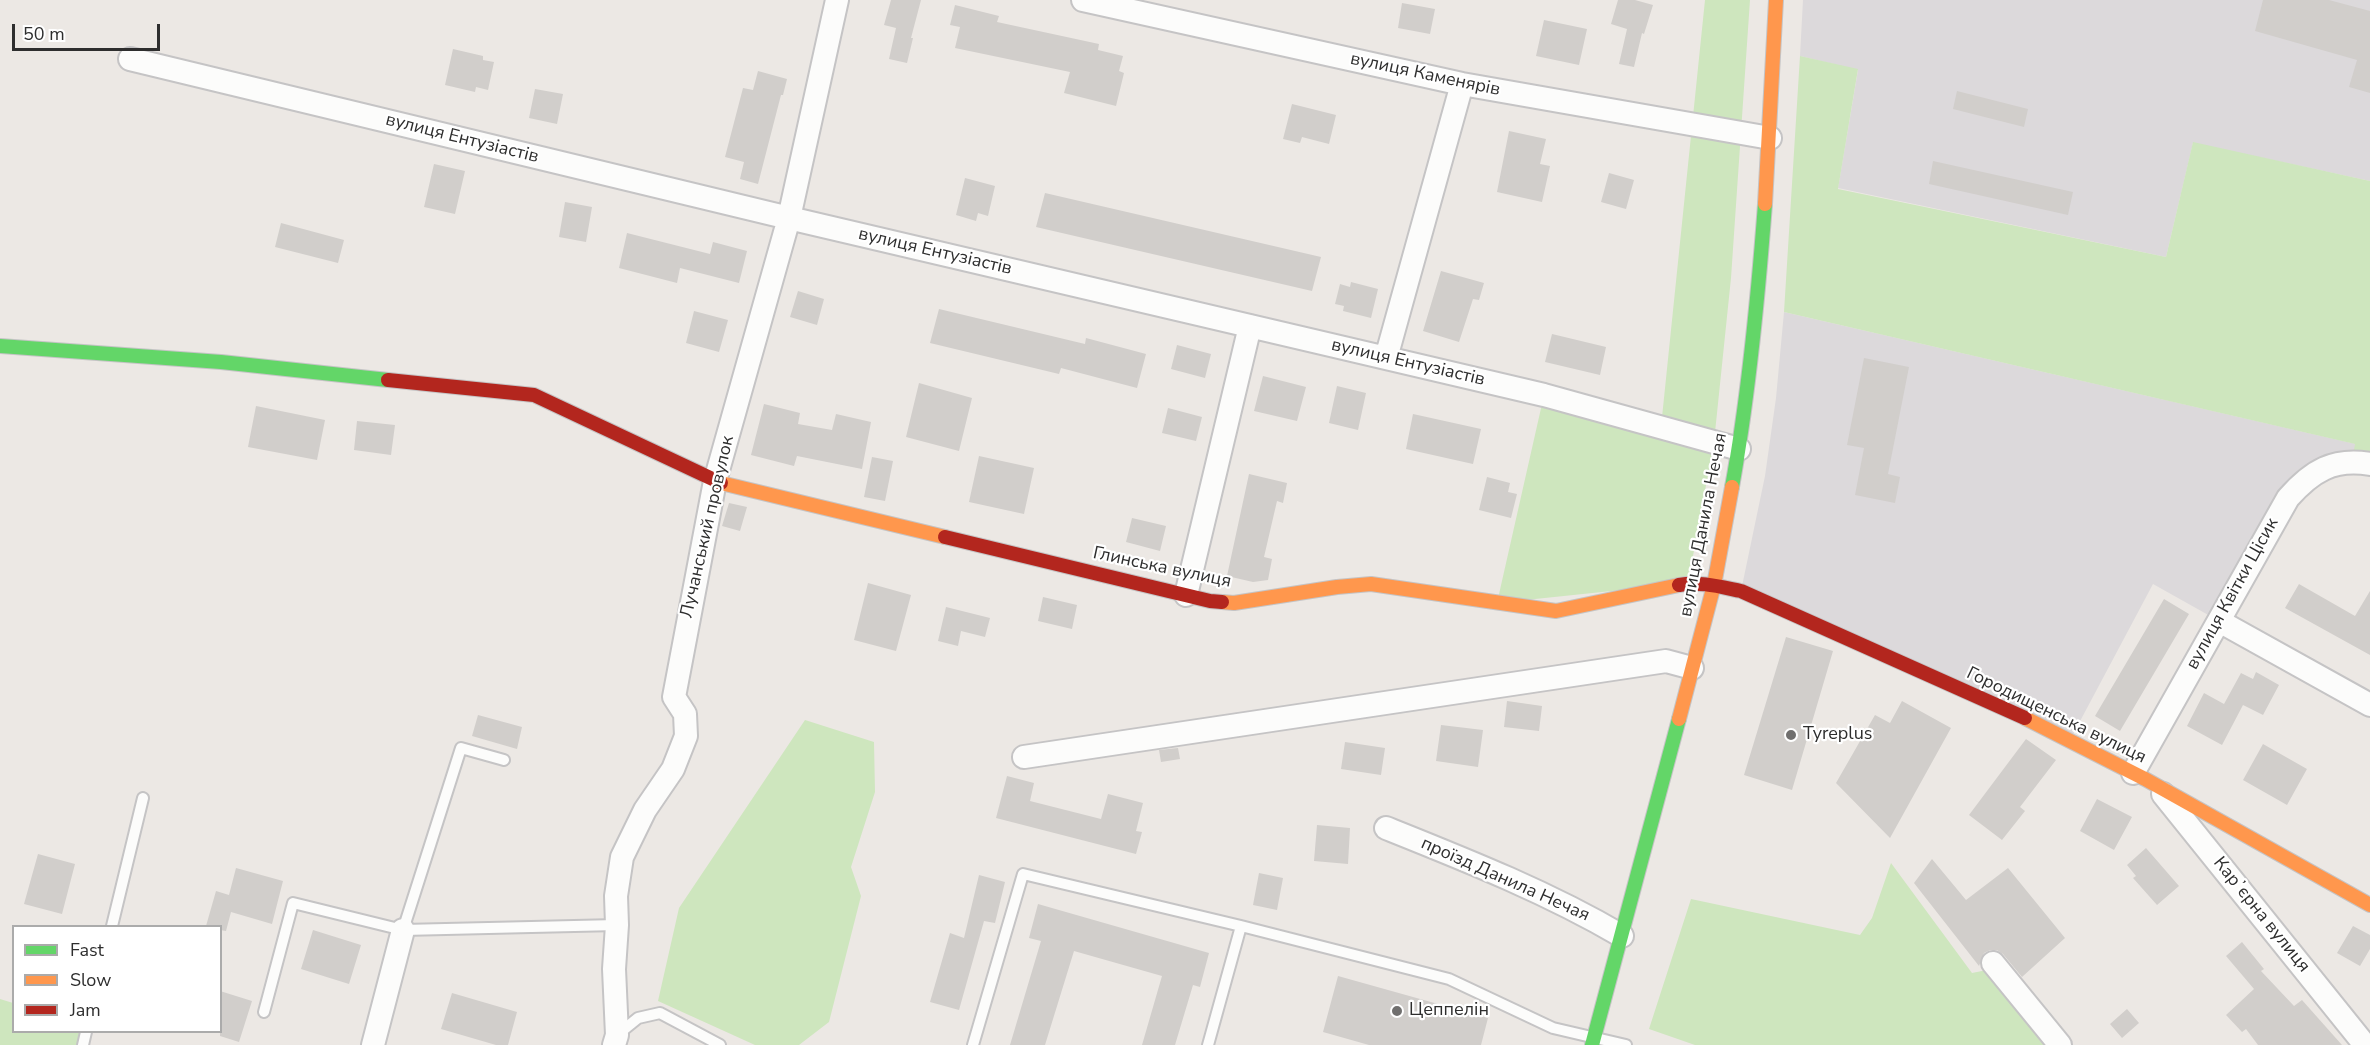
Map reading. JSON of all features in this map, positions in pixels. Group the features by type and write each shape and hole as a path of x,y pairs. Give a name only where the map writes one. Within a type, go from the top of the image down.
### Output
{"street":[{"name":"Лучанський провулок","path":"615,1040 616,896 622,857 645,810 673,769 686,736 685,714 674,697 715,481 789,218 837,0"},
{"name":"вулиця Каменярів","path":"1083,0 1462,84 1770,138"},
{"name":"вулиця Данила Нечая","path":"1593,1041 1714,585 1739,449 1759,280 1770,138 1776,0"},
{"name":"вулиця Ентузіастів","path":"130,60 789,218 1544,395 1739,449"},
{"path":"1386,358 1462,84"},
{"path":"1186,595 1250,326"},
{"name":"Глинська вулиця","path":"0,346 221,362 534,395 715,481 1210,601 1234,603 1336,587 1371,584 1556,611 1688,583 1714,585"},
{"name":"вулиця Квітки Цісик","path":"2133,773 2280,510 2297,488 2322,469 2337,463 2352,461 2370,464"},
{"name":"Городищенська вулиця","path":"1714,585 1741,591 1997,705 2133,773 2370,905"},
{"path":"2219,621 2370,705"},
{"path":"1024,757 1666,662 1692,668"},
{"name":"Карʼєрна вулиця","path":"2157,786 2366,1045"},
{"name":"проїзд Данила Нечая","path":"1386,828 1471,862 1554,900 1622,936"},
{"path":"373,1045 404,930"},
{"path":"1993,963 2060,1045"}],"lane":[{"path":"404,930 461,748 504,760"},
{"path":"112,925 143,798"},
{"path":"973,1045 1023,874 1449,979 1553,1028 1593,1041 1626,1045"},
{"path":"264,1011 293,903 404,930 617,925"},
{"path":"1208,1045 1241,926"},
{"path":"615,1040 638,1018 660,1013 720,1045"}],"shaded area":[{"path":"1803,0 2370,0 2370,181 2193,143 2166,257 1838,188 1858,70 1800,56"},
{"path":"1784,312 2356,444 2352,461 2308,478 2219,621 2153,584 2070,740 1741,591 1765,476 1776,398"}],"green space":[{"path":"1705,0 1750,0 1731,278 1714,442 1688,583 1497,603 1544,395 1661,427"},
{"path":"1800,56 1858,69 1838,189 2166,257 2193,142 2370,181 2370,464 2352,461 2355,444 1784,312"},
{"path":"805,720 874,742 875,792 851,867 861,896 829,1022 799,1045 755,1045 658,1001 679,908"},
{"path":"1891,863 1972,973 1987,970 2050,1045 1695,1045 1649,1029 1691,899 1860,935 1872,918"},
{"path":"0,999 12,1003 12,1033 86,1033 83,1045 0,1045"}],"building":[{"path":"891,0 921,0 907,63 889,59 896,28 884,25"},
{"path":"1618,0 1635,0 1653,5 1644,34 1642,33 1634,67 1619,64 1627,29 1611,24"},
{"path":"2263,0 2329,0 2370,11 2370,93 2349,87 2357,60 2255,31"},
{"path":"1402,3 1435,9 1430,34 1398,28"},
{"path":"955,5 999,16 997,22 1099,44 1098,50 1123,56 1119,71 1124,73 1116,106 1064,93 1070,72 955,48 960,27 950,25"},
{"path":"1544,20 1587,29 1579,65 1536,56"},
{"path":"453,49 483,56 483,60 494,62 488,90 476,87 475,92 445,85"},
{"path":"758,71 787,79 758,184 740,179 744,162 725,157 743,88 753,90"},
{"path":"535,89 563,94 557,124 529,118"},
{"path":"1957,91 2028,109 2024,127 1953,109"},
{"path":"1292,104 1336,115 1329,144 1302,137 1300,143 1283,139"},
{"path":"1509,131 1546,139 1540,164 1550,166 1542,202 1497,192"},
{"path":"1933,161 2073,192 2068,215 1929,184"},
{"path":"434,164 465,171 455,214 424,207"},
{"path":"1609,173 1634,180 1626,209 1601,202"},
{"path":"965,178 995,186 988,216 978,213 976,221 956,215"},
{"path":"1045,193 1321,257 1312,291 1036,227"},
{"path":"565,202 592,207 586,242 559,237"},
{"path":"281,223 344,240 338,263 275,247"},
{"path":"627,233 710,254 713,242 747,251 739,283 680,268 677,283 619,268"},
{"path":"1441,271 1484,283 1479,300 1473,299 1459,342 1423,331"},
{"path":"1351,282 1378,289 1371,318 1343,311 1344,306 1335,304 1340,284 1350,287"},
{"path":"798,291 824,299 817,325 790,317"},
{"path":"939,309 1085,344 1086,338 1146,354 1137,388 1061,368 1059,374 930,343"},
{"path":"694,311 728,320 719,352 686,343"},
{"path":"1552,334 1606,347 1600,375 1545,362"},
{"path":"1177,345 1211,354 1205,378 1171,369"},
{"path":"1864,358 1909,367 1888,474 1900,477 1895,503 1855,495 1864,448 1847,445"},
{"path":"1263,376 1306,387 1297,421 1254,411"},
{"path":"919,383 972,398 959,451 906,437"},
{"path":"1337,386 1366,393 1358,430 1329,423"},
{"path":"764,404 800,413 798,424 832,430 836,414 871,422 862,469 797,456 794,466 751,455"},
{"path":"256,406 325,420 317,460 248,447"},
{"path":"1168,408 1202,417 1196,441 1162,433"},
{"path":"1413,414 1481,429 1473,464 1406,449"},
{"path":"357,421 395,425 391,455 354,450"},
{"path":"979,456 1034,468 1024,514 969,502"},
{"path":"872,457 893,461 885,501 864,497"},
{"path":"1249,474 1287,483 1283,503 1277,501 1264,557 1272,559 1268,580 1253,582 1227,576"},
{"path":"1487,477 1510,483 1508,492 1517,494 1511,518 1479,510"},
{"path":"729,503 747,507 740,531 722,526"},
{"path":"1132,518 1166,526 1160,551 1126,542"},
{"path":"868,583 911,595 896,651 854,640"},
{"path":"2299,584 2355,616 2370,591 2370,655 2285,608"},
{"path":"1043,597 1077,605 1072,629 1038,621"},
{"path":"2164,599 2189,614 2120,731 2095,716"},
{"path":"946,607 990,618 985,637 961,631 958,646 938,641"},
{"path":"1786,637 1833,651 1792,790 1744,775"},
{"path":"2256,672 2279,685 2263,715 2243,705 2222,745 2187,726 2204,693 2224,704 2241,673 2253,679"},
{"path":"1507,701 1542,706 1539,731 1504,727"},
{"path":"1902,701 1951,728 1890,838 1836,783 1875,715 1890,723"},
{"path":"478,715 522,727 517,749 472,736"},
{"path":"1441,725 1483,730 1478,767 1436,761"},
{"path":"2026,739 2056,760 2020,807 2025,811 2002,840 1969,815"},
{"path":"1345,742 1385,748 1381,775 1341,769"},
{"path":"2263,744 2307,769 2287,805 2243,780"},
{"path":"1178,748 1180,759 1161,762 1159,750"},
{"path":"1007,776 1034,783 1030,801 1101,819 1108,794 1143,803 1136,831 1142,832 1136,854 996,818"},
{"path":"2097,799 2132,817 2114,850 2080,831"},
{"path":"1317,825 1350,828 1348,864 1314,861"},
{"path":"2146,848 2179,886 2157,905 2133,878 2136,876 2127,865"},
{"path":"38,854 75,864 62,914 24,904"},
{"path":"1932,859 1966,900 2008,868 2065,938 2022,977 1997,950 1984,953 1979,966 1914,883"},
{"path":"236,868 283,881 272,924 231,912 226,931 222,930 222,925 206,925 216,891 229,895"},
{"path":"1259,873 1283,878 1277,910 1253,905"},
{"path":"979,875 1005,882 995,923 984,921 959,1010 930,1002 950,933 964,938"},
{"path":"1038,904 1209,953 1200,987 1193,985 1175,1045 1142,1045 1162,976 1074,951 1045,1045 1010,1045 1041,941 1029,938"},
{"path":"2353,926 2370,935 2370,949 2360,966 2337,953"},
{"path":"313,930 361,945 349,984 301,969"},
{"path":"2242,942 2264,969 2261,971 2294,1006 2302,1000 2342,1045 2258,1045 2246,1029 2242,1032 2226,1015 2254,989 2226,956"},
{"name":"Цеппелін","path":"1338,976 1488,1018 1481,1045 1369,1045 1323,1032"},
{"path":"222,992 252,1001 239,1042 220,1036 222,1033"},
{"path":"452,993 517,1012 508,1045 496,1045 441,1029"},
{"path":"2127,1009 2139,1023 2122,1038 2110,1024"}],"traffic: fast":[{"path":"1732,487 1752,346 1765,204"},
{"path":"0,346 221,362 388,380"},
{"path":"1592,1045 1679,719"}],"traffic: slow":[{"path":"1765,204 1776,0"},
{"path":"721,483 945,537"},
{"path":"1679,719 1714,585 1732,487"},
{"path":"1222,602 1234,603 1371,584 1556,611 1679,585"},
{"path":"2025,718 2145,779 2370,905"}],"traffic: jam":[{"path":"388,380 534,395 721,483"},
{"path":"945,537 1222,602"},
{"path":"1679,585 1703,584 1741,591 2025,718"}],"place":[{"name":"Tyreplus","path":"1791,735"},
{"name":"Цеппелін","path":"1397,1011"}]}
